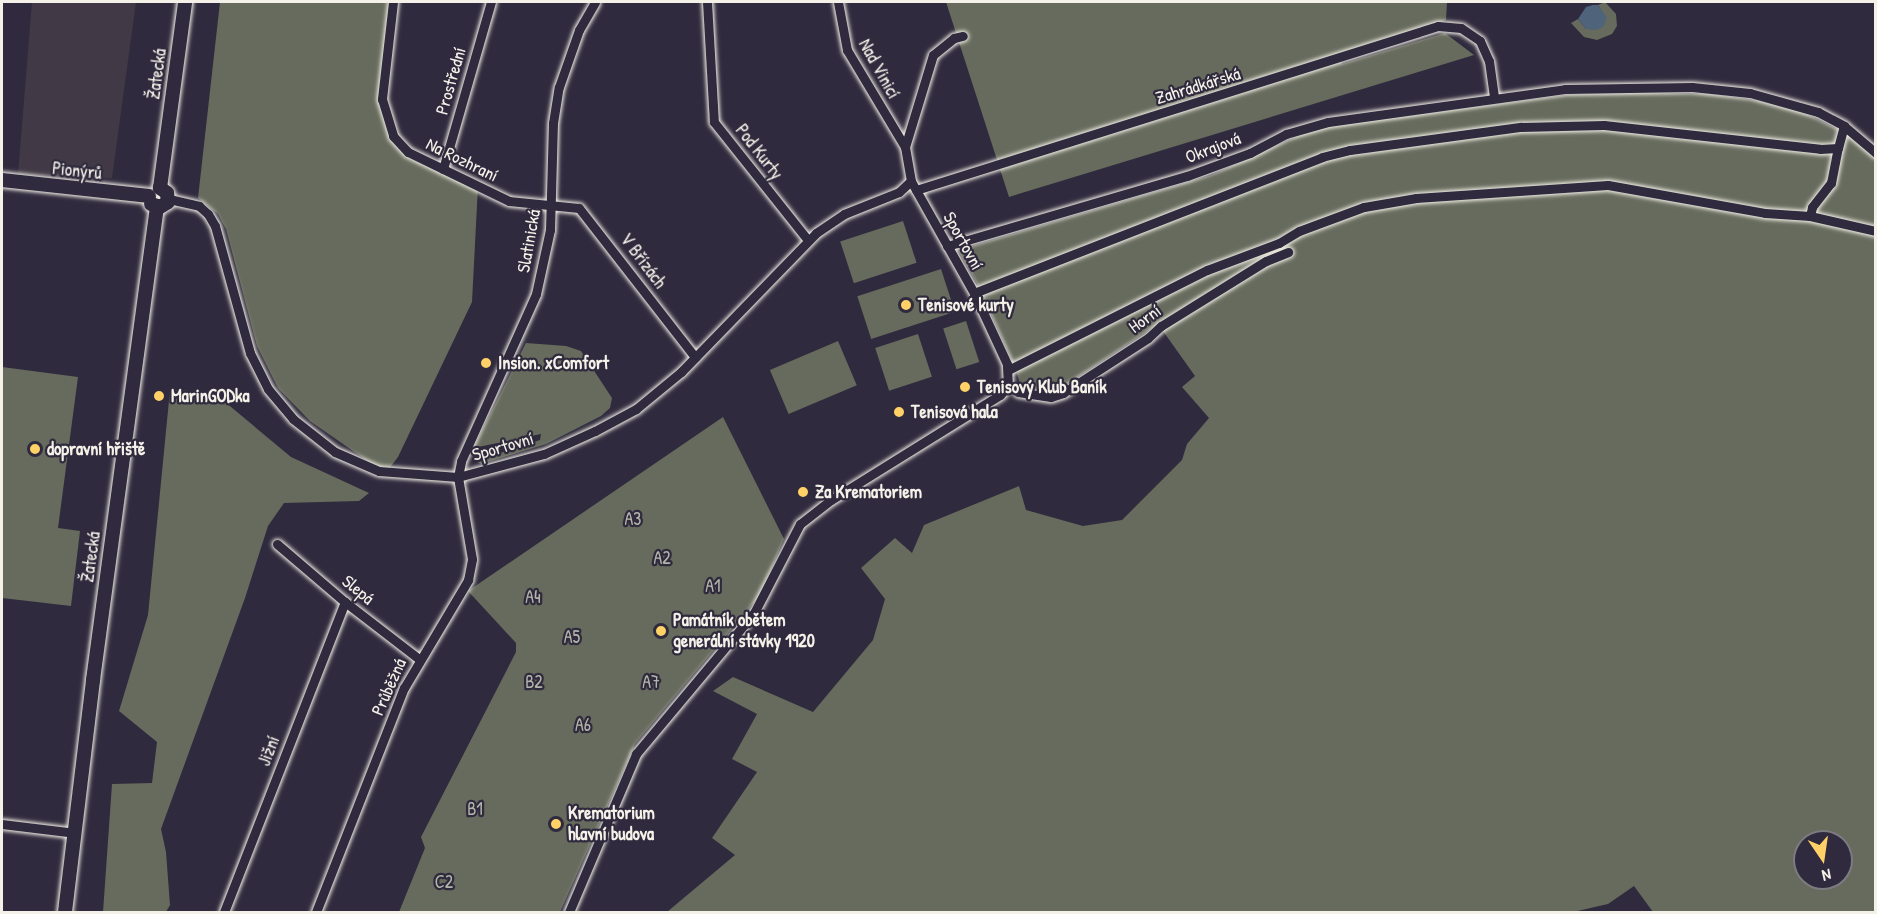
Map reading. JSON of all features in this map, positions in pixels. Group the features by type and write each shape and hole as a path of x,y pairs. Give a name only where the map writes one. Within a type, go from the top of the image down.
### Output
{"street":[{"name":"Žatecká","path":"65,912 185,2"},
{"name":"Na Rozhraní","path":"393,2 383,109 393,136 408,152 509,201 552,205"},
{"name":"Prostřední","path":"443,169 491,2"},
{"name":"Slatinická","path":"458,477 461,460 536,294 550,230 553,123 559,87 579,30 595,2"},
{"name":"Pod Kurty","path":"707,2 714,122 808,240"},
{"name":"Nad Vinicí","path":"838,2 847,50 904,147"},
{"name":"Zahrádkářská","path":"916,190 1431,27 1461,28 1472,33 1484,46 1491,66 1494,98"},
{"name":"Sportovní","path":"569,912 636,754 754,613 800,524 831,500 1000,395 1008,386 1008,370 974,293 911,181 904,147 933,56 954,38 963,36"},
{"name":"Okrajová","path":"947,246 1187,176 1250,153 1286,134 1328,122 1579,88 1692,87 1750,93 1818,112 1844,126 1875,153"},
{"path":"974,293 1322,158 1350,150 1521,127 1604,125 1791,147 1838,148"},
{"path":"1810,216 1812,207 1831,183 1844,126"},
{"name":"Pionýrů","path":"2,180 159,198"},
{"name":"Sportovní","path":"159,198 199,206 215,226 250,353 268,389 292,419 335,452 379,471 458,477 544,454 636,409 695,357 808,240 844,214 899,192 911,181"},
{"path":"1008,370 1207,270 1279,243 1299,231 1364,207 1416,198 1608,184 1765,213 1810,216 1875,231"},
{"name":"V Břízách","path":"552,205 572,206 585,214 695,357"},
{"name":"Horní","path":"1018,392 1051,397 1063,393 1171,320 1266,261 1288,252"},
{"name":"Průběžná","path":"316,912 404,687 419,658 468,580 472,559 458,477"},
{"name":"Slepá","path":"277,544 345,602 419,658"},
{"name":"Jižní","path":"224,912 345,602"},
{"path":"2,824 75,833"}],"shaded area":[{"path":"32,2 136,2 112,178 18,174"}],"green space":[{"path":"220,2 393,2 382,99 391,132 412,154 478,186 472,302 398,457 388,470 369,462 310,421 278,388 257,346 226,229 218,214 198,198"},
{"path":"946,2 1447,2 1446,20 1339,54 1342,64 1445,33 1474,55 1009,197"},
{"path":"1605,2 1616,14 1617,26 1612,34 1597,40 1584,37 1571,23 1578,19 1586,29 1606,18 1598,5"},
{"path":"1708,94 1759,101 1804,113 1847,134 1875,158 1875,912 1653,912 1634,886 1608,904 1573,912 667,912 735,855 712,838 757,772 732,759 757,714 713,691 733,677 813,712 873,640 885,599 861,568 895,538 912,553 924,525 1019,486 1026,510 1083,526 1122,520 1182,460 1187,444 1209,418 1182,387 1195,376 1158,324 1058,390 1021,387 1015,367 979,287 959,252 962,249 1212,175 1305,133 1339,125 1568,95"},
{"name":"Tenisové kurty","path":"903,221 917,263 854,283 840,241"},
{"name":"Tenisové kurty","path":"941,269 955,312 871,339 857,296"},
{"name":"Tenisové kurty","path":"966,321 979,362 956,369 943,328"},
{"name":"Tenisové kurty","path":"918,334 932,377 889,391 875,348"},
{"path":"838,341 857,385 789,414 770,370"},
{"path":"526,343 566,346 581,351 612,398 610,408 601,416 546,444 481,464 475,461 540,440 541,434 473,448"},
{"name":"dopravní hřiště","path":"2,367 78,377 58,528 80,531 71,606 2,598"},
{"path":"170,390 213,392 291,457 369,493 359,501 284,503 268,526 245,598 161,829 166,852 170,905 166,912 103,912 112,784 152,783 157,742 119,711 148,615"},
{"path":"723,417 784,539 760,595 635,744 560,912 399,912 425,848 421,837 516,652 516,643 468,591"}],"water":[{"path":"1598,5 1607,18 1603,27 1596,30 1586,29 1578,19 1586,7"}],"place":[{"name":"Tenisové kurty","path":"906,305"},
{"name":"Insion. xComfort","path":"486,363"},
{"name":"Tenisový Klub Baník","path":"965,387"},
{"name":"MarinGODka","path":"159,396"},
{"name":"Tenisová hala","path":"899,412"},
{"name":"dopravní hřiště","path":"35,449"},
{"name":"Za Krematoriem","path":"803,492"},
{"name":"Památník obětem generální stávky 1920","path":"661,631"},
{"name":"Krematorium hlavní budova","path":"556,824"}],"park label":[{"name":"A3","path":"633,519"},
{"name":"A2","path":"662,558"},
{"name":"A1","path":"713,586"},
{"name":"A4","path":"533,597"},
{"name":"A5","path":"572,637"},
{"name":"B2","path":"534,682"},
{"name":"A7","path":"651,682"},
{"name":"A6","path":"583,725"},
{"name":"B1","path":"475,809"},
{"name":"C2","path":"444,882"}]}
